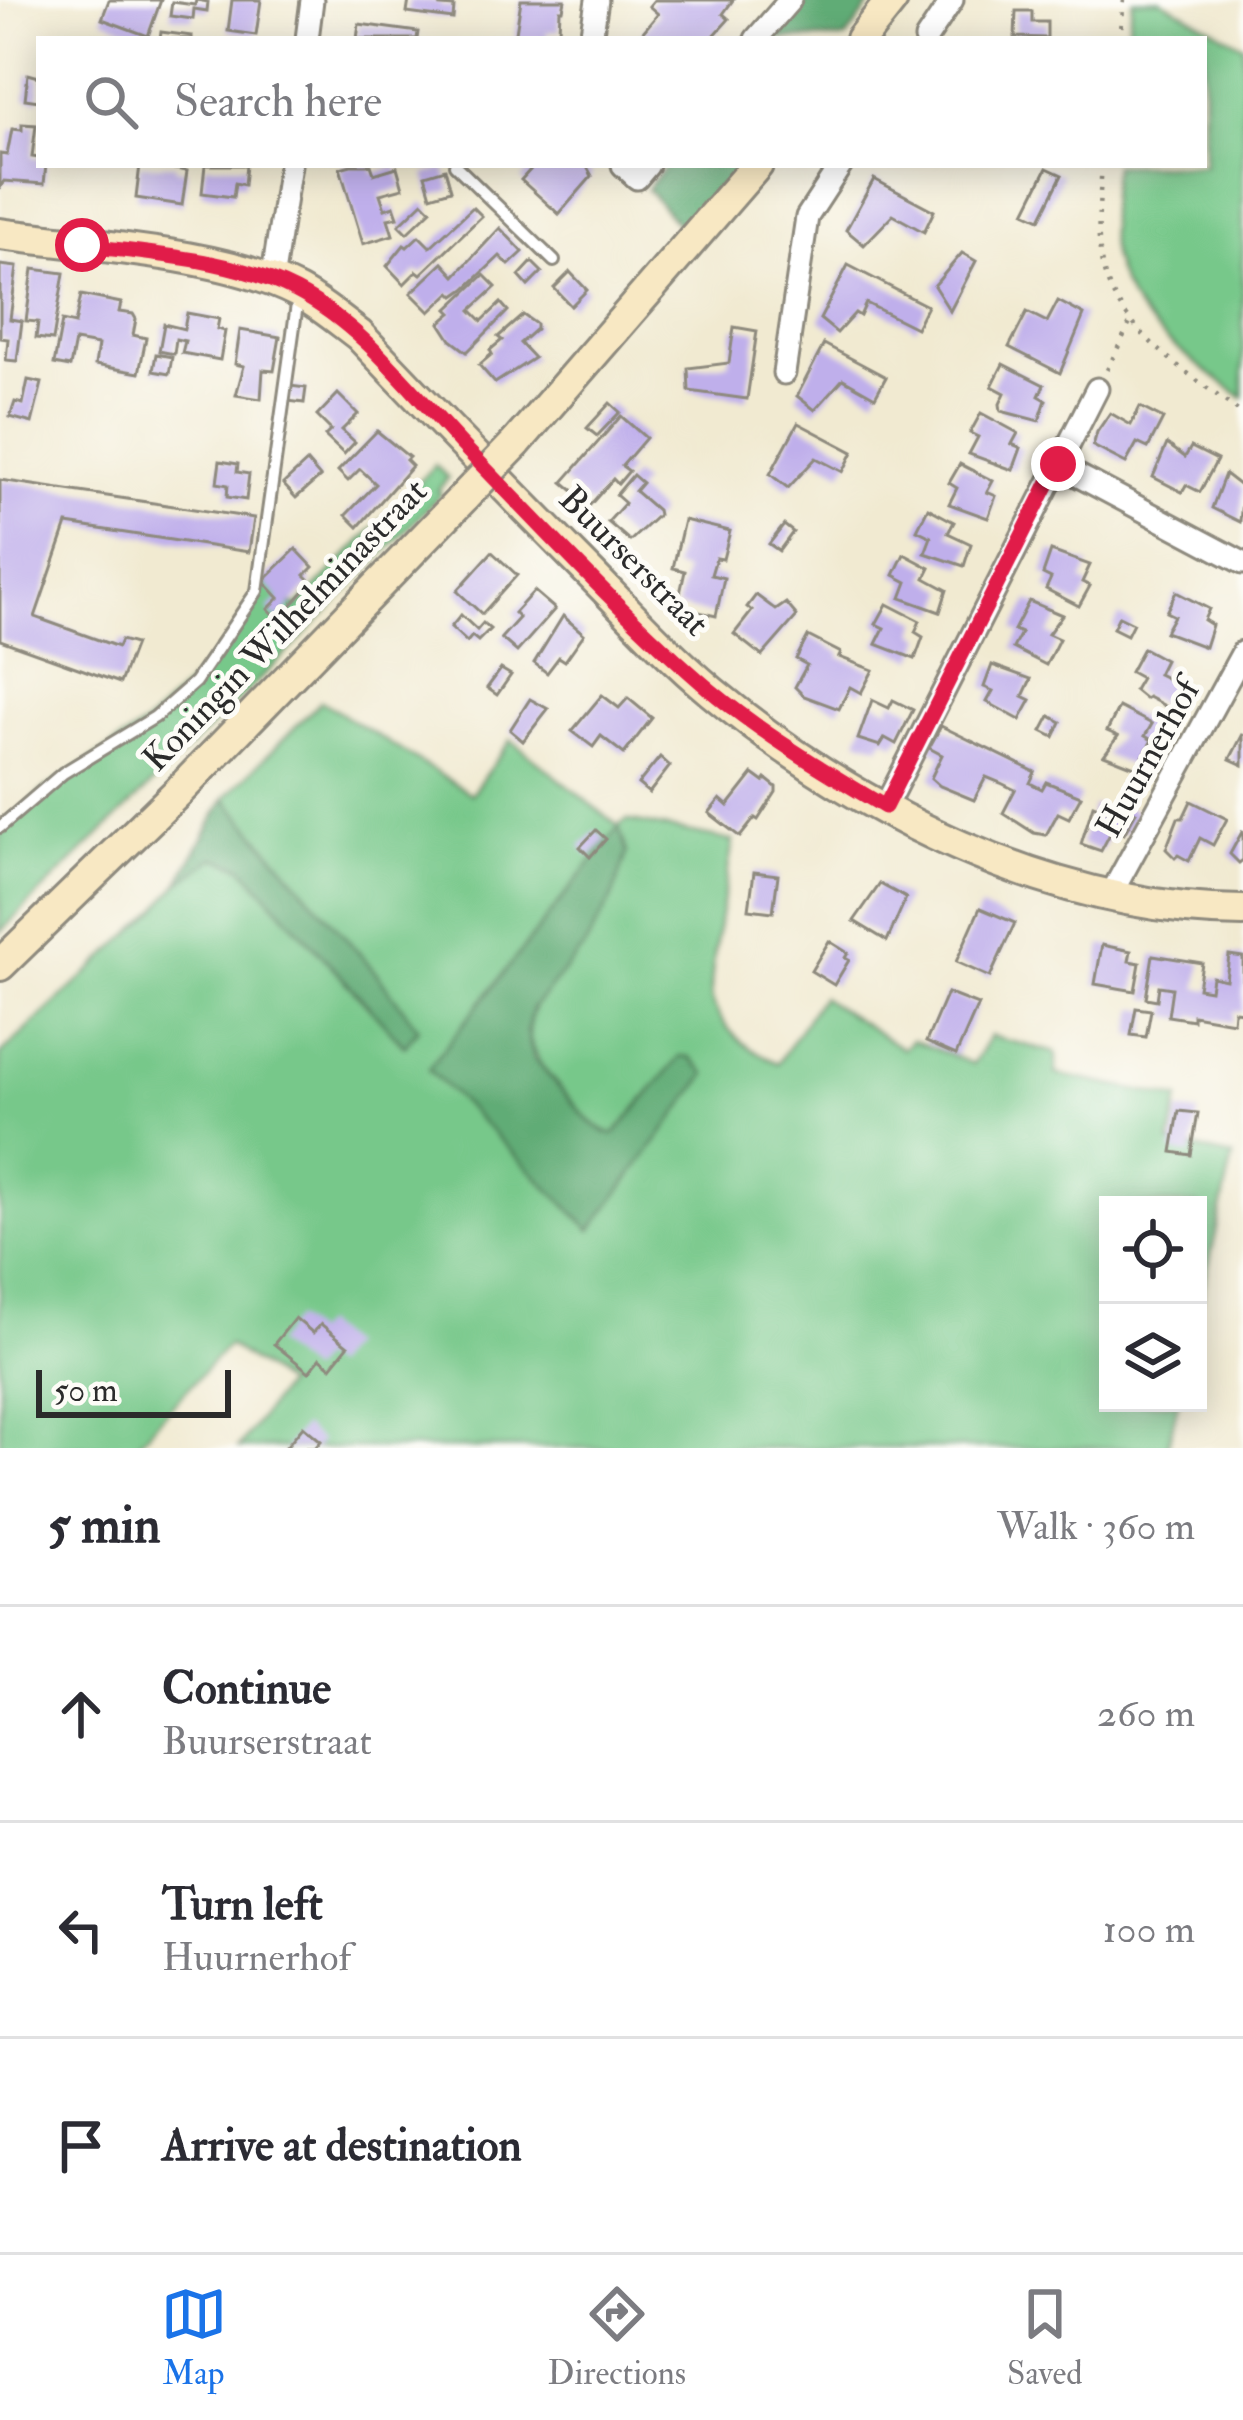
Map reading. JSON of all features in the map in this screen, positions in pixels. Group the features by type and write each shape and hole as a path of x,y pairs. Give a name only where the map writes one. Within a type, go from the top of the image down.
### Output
{"main road":[{"path":"863,36 892,0"},
{"name":"Koningin Wilhelminastraat","path":"0,965 210,761 465,496 754,168"},
{"name":"Buurserstraat","path":"0,234 206,262 286,287 358,335 474,458 712,691 766,734 885,807 1038,878 1110,896 1198,910 1243,911"}],"street":[{"path":"308,36 312,0"},
{"path":"591,36 597,0"},
{"path":"759,36 790,0"},
{"path":"928,36 952,0"},
{"path":"286,287 290,168"},
{"path":"784,373 807,217 839,168"},
{"path":"885,807 1097,389"},
{"path":"1058,464 1243,563"},
{"name":"Huurnerhof","path":"1110,896 1243,652"}],"lane":[{"path":"458,168 554,261"},
{"path":"0,827 63,773 155,717 195,682 257,591 286,287"}],"path":[{"path":"1120,36 1124,0"},
{"path":"1102,168 1098,227 1101,262 1112,295 1131,321 1243,415"},
{"path":"1097,389 1131,321"}],"green space":[{"path":"807,0 874,0 848,36 777,36"},
{"path":"1133,0 1161,0 1243,45 1243,398 1153,327 1119,278 1109,210 1114,168 1207,168 1207,36 1127,36"},
{"path":"664,168 739,168 685,233 647,189"},
{"path":"435,465 448,478 438,490 441,494 296,644 0,932 0,831 44,790 144,726 222,651 266,580 296,608"},
{"path":"321,701 471,794 511,740 618,826 627,820 733,841 712,1000 730,1030 778,1063 821,997 903,1049 912,1040 973,1064 990,1036 1056,1053 1056,1074 1179,1099 1170,1143 1233,1157 1207,1273 1207,1196 1099,1196 1099,1412 1176,1412 1167,1448 238,1448 285,1384 228,1345 133,1448 0,1448 0,1055 178,884 215,858 241,866 404,1046 418,1029 377,974 225,798","holes":["541,996 529,1025 534,1051 549,1075 595,1125 615,1134 681,1056 591,1229 428,1069"]},
{"path":"225,798 418,1028 405,1046 241,866 215,858 178,884"},
{"path":"619,827 627,853 612,898 585,946 532,1009 527,1030 533,1058 588,1120 615,1134 681,1056 690,1057 707,1074 591,1230 428,1069"}],"building":[{"path":"109,0 161,0 148,36 102,19"},
{"path":"196,0 208,2 207,11 194,9 193,19 170,16 172,2 195,5"},
{"path":"232,0 261,0 256,35 228,31"},
{"path":"409,0 454,7 453,19 407,13"},
{"path":"521,0 565,0 559,31 515,36"},
{"path":"654,0 733,0 723,14 729,19 714,36 640,36 658,14 649,6"},
{"path":"1016,11 1032,11 1032,22 1047,22 1047,36 1015,36"},
{"path":"359,24 418,32 417,36 357,36"},
{"path":"28,74 36,76 36,101 25,99"},
{"path":"22,124 36,125 32,157 36,168 46,168 44,184 4,181 0,188 0,154 7,155 12,129 22,130"},
{"path":"140,168 187,171 182,205 136,198"},
{"path":"205,168 246,168 244,185 235,183 233,197 202,193"},
{"path":"340,168 372,168 374,174 397,168 403,188 380,194 385,209 394,206 398,217 388,219 393,235 363,244"},
{"path":"588,168 592,176 559,214 521,180 531,169"},
{"path":"1047,168 1062,175 1040,219 1025,212"},
{"path":"445,169 451,190 431,196 425,175"},
{"path":"874,179 934,211 924,232 893,215 864,245 846,230"},
{"path":"423,202 431,210 407,233 399,225"},
{"path":"473,207 482,216 421,274 417,271 404,284 387,266 404,245 419,236 430,247"},
{"path":"500,228 523,252 509,265 500,256 465,289 455,296 451,292 430,312 411,293 443,263 455,276"},
{"path":"962,253 976,261 950,311 934,286"},
{"path":"532,262 542,272 528,286 519,276"},
{"path":"0,265 17,267 10,319 22,321 17,361 6,360 8,339 0,338"},
{"path":"848,265 927,306 916,328 866,303 860,316 855,313 837,333 820,319"},
{"path":"33,269 64,273 53,340 36,338 38,322 26,321"},
{"path":"570,272 587,290 571,306 554,288"},
{"path":"484,275 496,287 471,310 482,321 501,303 508,311 467,352 440,323"},
{"path":"81,295 121,303 119,312 133,314 133,335 146,338 139,373 95,365 98,345 75,341 70,367 54,364 62,321 75,324"},
{"path":"1058,301 1084,315 1060,373 1009,347 1027,312 1047,322"},
{"path":"187,313 219,319 217,329 225,331 220,360 182,353 185,341 176,339 174,354 159,351 164,324 184,329"},
{"path":"523,315 536,324 520,343 534,358 495,383 479,365 502,340 498,337"},
{"path":"734,327 757,331 747,399 689,391 688,368 729,363"},
{"path":"240,330 280,337 274,371 263,370 261,399 236,395 244,366 235,364"},
{"path":"824,344 886,377 875,397 843,379 815,410 797,396"},
{"path":"156,354 172,357 169,374 153,371"},
{"path":"1003,364 1044,385 1039,396 1046,400 1039,421 1001,411 1005,393 992,386"},
{"path":"28,380 42,383 32,423 10,417 15,402 23,404"},
{"path":"290,386 306,388 304,403 288,401"},
{"path":"338,394 358,414 342,430 355,442 344,454 325,436 331,430 317,416"},
{"path":"610,403 620,412 597,436 587,428"},
{"path":"1140,407 1163,419 1148,448 1137,443 1126,463 1093,446 1110,413 1131,425"},
{"path":"981,413 1018,433 1012,444 1021,448 1013,470 969,454 978,437 970,433"},
{"path":"621,416 646,438 622,466 629,471 618,484 613,479 590,505 563,482"},
{"path":"798,423 853,452 843,472 816,458 788,488 770,474"},
{"path":"377,431 409,457 406,460 412,466 358,527 346,515 376,484 360,469 348,481 338,471"},
{"path":"1167,444 1185,457 1191,447 1217,460 1200,492 1186,485 1182,492 1153,477"},
{"path":"220,461 238,464 237,472 249,474 246,500 227,497 228,485 217,483"},
{"path":"307,462 320,477 296,498 283,484"},
{"path":"960,464 993,481 987,492 996,496 988,518 949,504 957,488 949,483"},
{"path":"1225,474 1243,488 1240,522 1212,508"},
{"path":"633,475 642,483 635,491 658,515 630,541 608,522 625,503 616,495"},
{"path":"0,480 254,518 249,552 67,524 35,617 118,647 121,640 135,644 120,683 0,640"},
{"path":"928,508 954,522 948,533 971,544 964,566 925,553 931,537 917,530"},
{"path":"684,520 730,531 723,559 716,558 711,575 724,578 716,616 677,607 685,571 673,568"},
{"path":"784,525 793,532 779,551 769,544"},
{"path":"296,549 313,567 305,575 312,582 278,620 268,609 279,598 266,578"},
{"path":"1051,551 1090,565 1082,582 1090,586 1079,606 1046,589 1051,578 1043,574"},
{"path":"492,552 517,575 482,614 457,591"},
{"path":"904,554 930,568 925,578 947,590 940,612 901,598 907,582 894,575"},
{"path":"534,591 555,609 517,652 501,638 519,618 514,613"},
{"path":"1176,592 1209,609 1204,620 1212,625 1205,647 1165,632 1174,616 1166,612"},
{"path":"756,595 776,610 786,603 797,616 762,656 734,634 752,611 747,607"},
{"path":"1029,601 1062,615 1048,634 1059,639 1046,665 1013,648 1021,633 1014,630"},
{"path":"887,604 920,621 915,632 923,637 915,659 876,644 884,628 876,624"},
{"path":"461,615 477,630 483,623 490,629 478,641 472,636 467,642 451,627"},
{"path":"563,616 584,634 565,661 559,657 547,673 534,663"},
{"path":"1119,616 1133,623 1127,635 1113,628"},
{"path":"808,636 841,653 839,657 873,670 861,693 850,687 839,709 804,696 795,687 807,665 796,659"},
{"path":"1143,648 1165,660 1158,674 1180,685 1174,706 1145,699 1134,690 1141,678 1130,672"},
{"path":"992,665 1031,679 1023,696 1031,700 1020,720 987,702 993,691 984,687"},
{"path":"501,669 511,675 497,695 487,688"},
{"path":"602,695 619,708 628,698 652,718 624,754 601,736 593,747 572,731"},
{"path":"530,699 548,709 523,741 510,730"},
{"path":"872,700 889,708 893,700 913,710 896,744 885,738 880,746 858,739"},
{"path":"1119,707 1152,724 1145,736 1152,740 1137,768 1104,755 1118,736 1107,731"},
{"path":"1050,716 1061,722 1054,737 1042,731"},
{"path":"941,726 1035,772 1030,783 1042,789 1046,782 1081,796 1069,818 1058,813 1046,835 1034,833 1003,813 1015,790 986,777 974,800 940,786 931,778 942,755 929,748"},
{"path":"1243,734 1243,765 1230,759"},
{"path":"660,757 670,766 649,793 638,784"},
{"path":"753,774 766,779 776,792 740,837 709,813 720,799 728,806"},
{"path":"1114,800 1136,812 1124,834 1113,828 1101,851 1081,844 1093,805 1109,811"},
{"path":"1191,801 1227,819 1213,845 1200,838 1189,861 1175,858 1166,849 1178,818 1183,818"},
{"path":"596,830 606,839 590,857 580,847"},
{"path":"1243,830 1243,860 1239,863 1230,854"},
{"path":"754,872 778,875 773,912 749,909"},
{"path":"880,884 906,898 887,941 854,921"},
{"path":"980,908 1015,923 990,977 956,962"},
{"path":"829,941 848,953 845,958 849,960 834,985 811,971"},
{"path":"1102,945 1131,951 1129,961 1140,963 1135,991 1095,984"},
{"path":"1153,955 1202,963 1198,988 1210,990 1212,977 1226,980 1229,955 1243,957 1243,1012 1234,1011 1233,1022 1168,1016 1172,988 1159,986 1157,1000 1146,998"},
{"path":"947,993 978,1005 956,1055 926,1042"},
{"path":"1136,1008 1151,1010 1146,1037 1131,1035"},
{"path":"1179,1111 1198,1113 1191,1155 1172,1152"},
{"path":"295,1318 313,1333 321,1324 348,1346 331,1367 320,1358 309,1372 274,1344"},
{"path":"303,1426 321,1441 315,1448 285,1448"}],"route":[{"path":"82,245 244,270 322,307 358,335 665,650 766,734 885,807 1058,464"}]}
